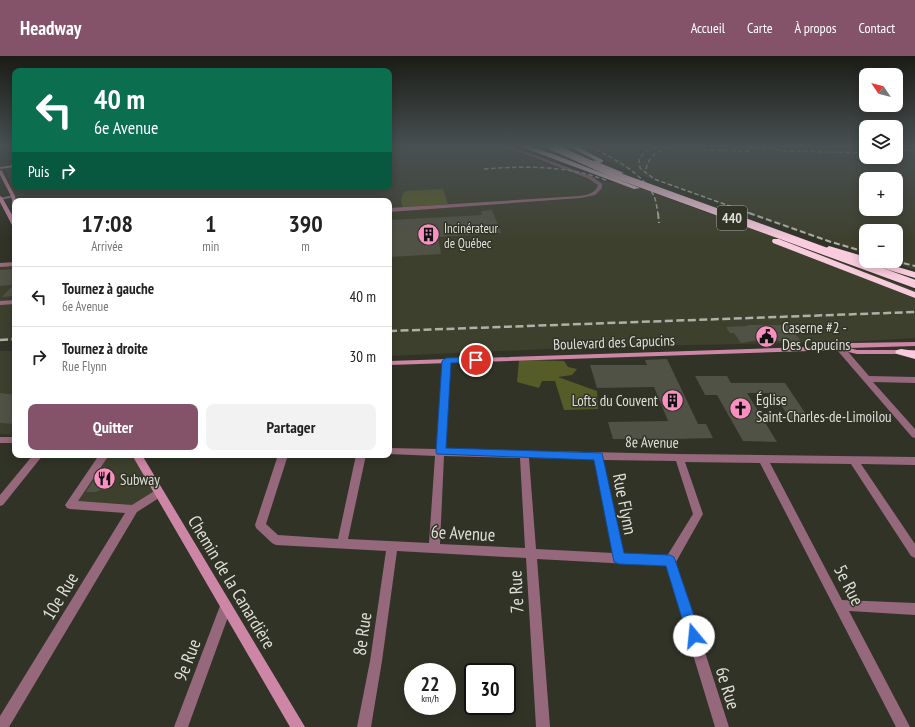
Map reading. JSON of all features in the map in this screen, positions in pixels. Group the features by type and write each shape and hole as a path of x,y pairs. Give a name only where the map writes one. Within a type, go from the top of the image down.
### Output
{"highway":[{"path":"607,177 915,295"},
{"path":"611,177 636,188"},
{"name":"440","path":"622,177 915,284"},
{"name":"440","path":"633,177 915,280"},
{"path":"776,241 915,290"},
{"path":"824,248 859,259"},
{"path":"891,268 915,275"},
{"path":"901,352 915,353"}],"main road":[{"path":"4,177 14,196"},
{"path":"0,198 12,220"},
{"name":"Boulevard des Capucins","path":"392,363 840,348 851,345 915,344"},
{"name":"Boulevard des Capucins","path":"840,348 857,352 901,352"},
{"name":"Chemin de la Canardière","path":"139,458 298,727"}],"street":[{"path":"392,210 580,197 591,195 597,192 600,188 600,184 597,181 589,177"},
{"path":"0,198 14,196"},
{"path":"0,265 12,264"},
{"path":"0,302 12,302"},
{"path":"840,348 915,435"},
{"path":"434,549 446,361"},
{"path":"867,379 915,380"},
{"path":"0,440 12,440"},
{"name":"8e Avenue","path":"392,451 679,458 915,461"},
{"name":"7e Rue","path":"524,454 543,727"},
{"name":"Rue Flynn","path":"598,456 619,558"},
{"path":"0,502 36,458"},
{"path":"102,458 70,505 133,509 159,493"},
{"name":"6e Avenue","path":"282,458 260,524 276,540 670,561"},
{"path":"342,544 360,458"},
{"path":"670,561 698,514 679,458"},
{"name":"5e Rue","path":"763,459 903,727"},
{"path":"853,460 915,553"},
{"name":"10e Rue","path":"1,727 133,509"},
{"name":"8e Rue","path":"364,727 376,661 392,547"},
{"name":"6e Rue","path":"670,561 722,727"},
{"path":"839,605 915,609"},
{"name":"9e Rue","path":"181,727 226,606"}],"shaded area":[{"path":"8,177 12,177 12,190 392,190 392,177 582,177 631,185 915,290 915,338 843,342 591,347 392,356 392,198 14,198"},
{"path":"648,177 859,177 859,216 903,216 903,177 915,177 915,270 903,266 903,224 859,224 859,253"},
{"path":"12,264 12,341 0,341 0,265"},
{"path":"0,351 12,351 12,435 0,434"},
{"path":"102,458 139,458 159,493 133,509 70,505"}],"green space":[{"path":"443,189 448,204 403,207 402,205 402,196 406,191"},
{"path":"519,360 564,361 568,367 577,369 572,375 558,377 597,391 598,409 564,410 555,381 542,381 539,388 517,382"}],"building":[{"name":"Incinérateur de Québec","path":"492,210 501,233 438,237 441,254 392,257 392,220 482,215 481,211"},
{"path":"12,269 12,285 0,286 0,270"},
{"path":"12,286 12,296 2,297"},
{"name":"Caserne #2 - Des Capucins","path":"747,325 788,325 801,341 766,341 764,339 741,343 734,333 730,333 726,327 748,326"},
{"name":"Lofts du Couvent","path":"667,359 698,424 706,424 713,438 676,439 677,441 658,441 657,439 613,439 608,422 668,421 654,387 597,388 590,365 647,365 645,360"},
{"name":"Église Saint-Charles-de-Limoilou","path":"695,376 727,376 731,383 785,383 810,420 791,420 773,393 747,393 777,442 743,441 717,395 705,395"},
{"path":"0,393 12,395 12,424 0,423"},
{"name":"Subway","path":"109,474 113,484 96,492 86,492 93,481"}],"railway":[{"path":"597,177 608,181"},
{"path":"639,177 649,187 654,196 658,214"},
{"path":"652,177 752,214"},
{"path":"658,213 659,223"},
{"path":"749,213 831,242 859,250"},
{"path":"903,263 915,266"},
{"path":"392,331 915,312"},
{"path":"0,340 12,339"}],"place":[{"name":"Incinérateur de Québec","path":"429,235"},
{"name":"Caserne #2 - Des Capucins","path":"767,336"},
{"name":"Lofts du Couvent","path":"673,400"},
{"name":"Église Saint-Charles-de-Limoilou","path":"740,408"},
{"name":"Subway","path":"105,479"}],"route":[{"path":"476,360 446,361 441,452 598,456 619,558 670,561 694,636"}]}
